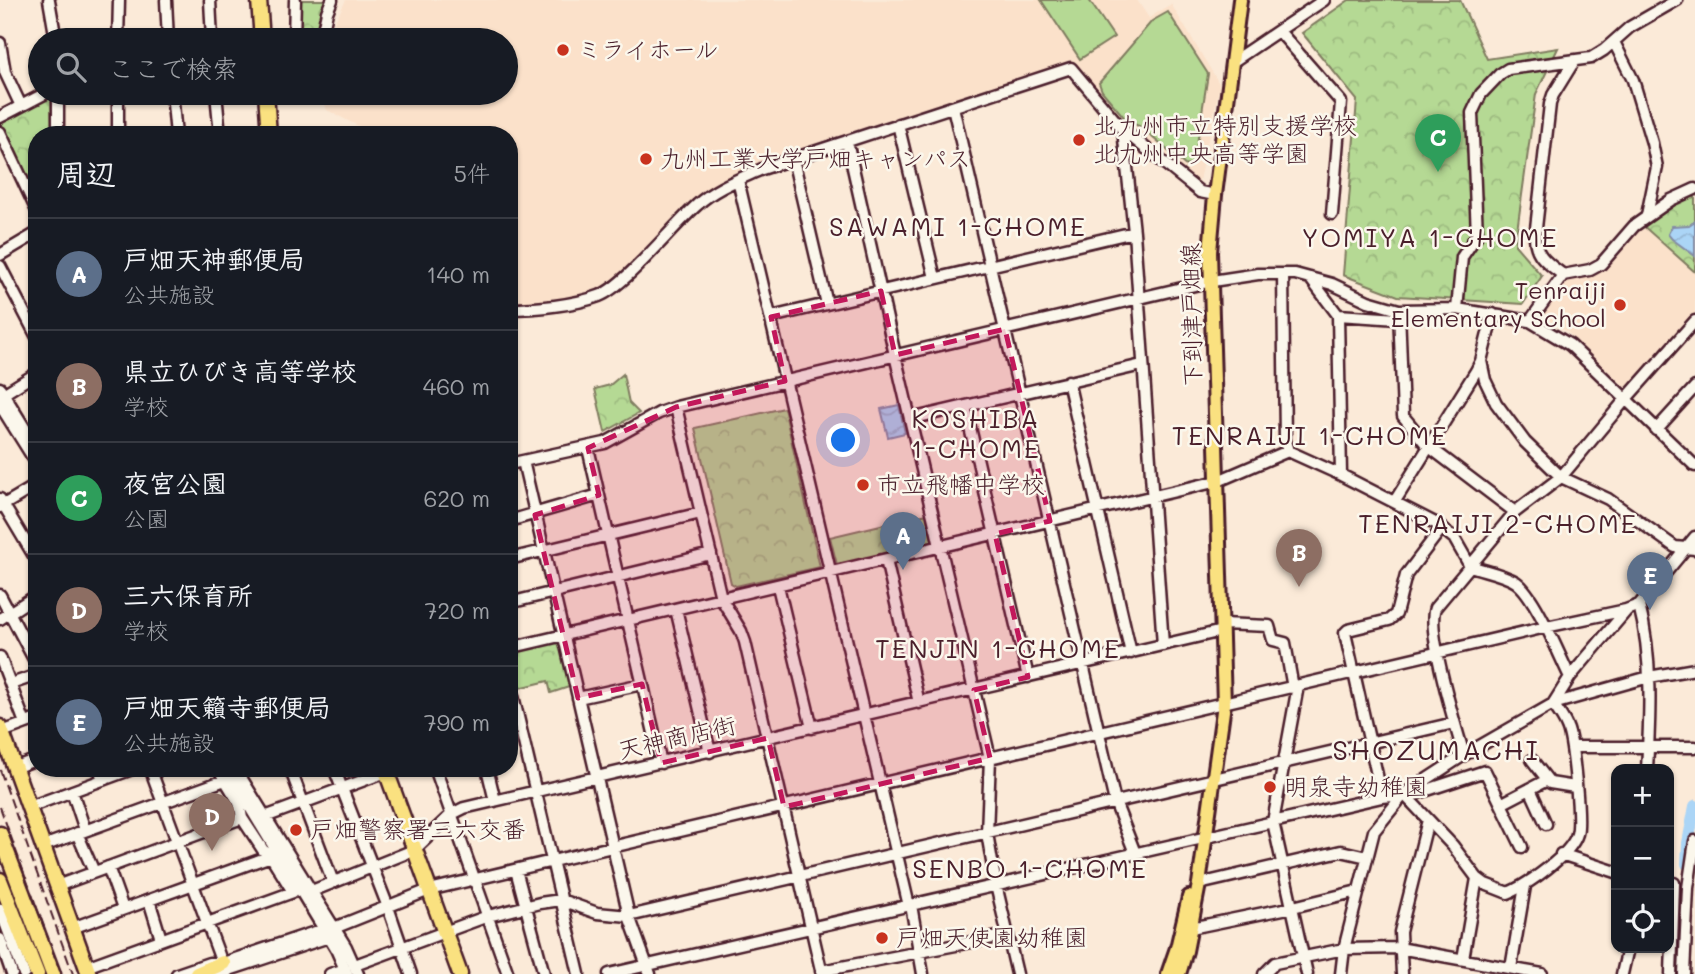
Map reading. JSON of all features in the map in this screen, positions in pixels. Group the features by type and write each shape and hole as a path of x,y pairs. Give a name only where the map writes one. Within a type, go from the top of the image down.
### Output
{"highway":[{"path":"259,0 261,28"},
{"path":"267,105 268,126"},
{"path":"1,729 88,970"},
{"path":"388,777 460,974"},
{"path":"0,834 53,974"},
{"path":"0,859 44,974"},
{"path":"0,880 37,974"},
{"path":"197,974 223,972"}],"main road":[{"name":"下到津戸畑線","path":"1179,974 1199,884 1224,704 1211,243 1240,0"},
{"name":"下到津戸畑線","path":"1168,974 1204,839"}],"street":[{"path":"49,0 54,28"},
{"path":"118,28 119,0"},
{"path":"166,0 167,28"},
{"path":"210,0 211,28"},
{"path":"294,28 295,0"},
{"path":"323,28 332,0"},
{"path":"1231,62 1324,0"},
{"path":"1457,309 1462,257 1477,235 1472,113 1475,104 1500,74 1508,69 1591,58 1630,27 1676,0"},
{"path":"1279,31 1340,102 1332,214"},
{"path":"1614,42 1633,80 1655,155 1657,167 1647,215"},
{"path":"0,43 5,72 21,106"},
{"path":"1563,275 1541,258 1535,246 1535,237 1550,104 1574,61"},
{"path":"518,308 547,306 602,295 613,288 699,203 738,180 793,159 1071,68 1124,130 1200,192 1215,195"},
{"path":"0,117 28,102"},
{"path":"58,105 58,126"},
{"path":"118,105 118,126"},
{"path":"173,105 175,126"},
{"path":"217,105 219,126"},
{"path":"953,107 1115,802 1135,853"},
{"path":"898,124 935,278"},
{"path":"1124,130 1134,232 1163,645"},
{"path":"0,132 28,192"},
{"path":"847,141 990,758 987,833 1017,974"},
{"path":"793,159 827,304"},
{"path":"738,180 910,906 923,974"},
{"path":"1530,321 1563,275 1590,270 1601,264 1625,234 1647,215 1695,189"},
{"path":"771,317 1134,232"},
{"path":"0,256 28,239"},
{"path":"0,266 28,320"},
{"path":"518,462 588,448 617,438 659,413 676,407 1212,281 1258,274 1309,277 1399,315"},
{"path":"1283,274 1285,441 1288,451"},
{"path":"1309,277 1338,315 1341,475"},
{"path":"1338,315 1399,315 1457,309 1530,321 1564,340 1691,462 1695,450"},
{"path":"1395,501 1481,361 1493,314"},
{"path":"1399,315 1402,416 1428,446 1515,512"},
{"path":"1464,755 1438,653 1432,615 1442,599 1515,512 1562,477 1695,321"},
{"path":"1481,361 1485,380 1496,403 1525,442 1562,477 1608,499 1675,547 1691,548"},
{"path":"910,418 1142,365"},
{"path":"28,378 1,393 28,434"},
{"path":"1068,381 1131,653"},
{"path":"1656,430 1695,387"},
{"path":"0,405 28,450"},
{"path":"965,406 1028,677"},
{"path":"676,407 721,598 741,631 801,875 821,972 1008,935"},
{"path":"588,448 661,763"},
{"path":"518,646 1218,481 1288,451 1395,501 1435,523 1454,538 1470,566 1513,580 1522,586 1570,677"},
{"path":"523,461 629,916 649,969"},
{"path":"28,490 1,504 28,547"},
{"path":"518,519 598,495"},
{"path":"518,557 701,513"},
{"path":"1382,797 1345,633 1389,620 1396,614 1406,575 1441,530"},
{"path":"223,972 429,890 1626,610 1639,605 1691,548 1695,537"},
{"path":"518,601 711,554"},
{"path":"886,560 919,703"},
{"path":"778,586 812,728"},
{"path":"0,596 28,648"},
{"path":"0,619 28,601"},
{"path":"1639,605 1649,677 1647,764"},
{"path":"676,609 710,751"},
{"path":"1553,704 1570,677 1626,610"},
{"name":"天神商店街","path":"452,814 495,800 1131,653 1222,627 1269,626 1273,640 1285,643 1295,687"},
{"path":"0,657 25,723"},
{"path":"1340,974 1374,831 1404,794 1464,755 1553,704 1649,677 1695,669"},
{"path":"11,684 28,678"},
{"path":"578,698 642,684"},
{"path":"1295,687 1273,822 1307,974"},
{"path":"1404,794 1453,846 1477,878 1485,884 1508,892 1525,886 1561,855 1577,836 1572,747 1568,728 1553,704"},
{"path":"518,715 579,974"},
{"path":"1,729 28,722"},
{"path":"330,974 351,970 401,946 488,916 527,906 561,900 597,913 629,916 1454,723"},
{"path":"1572,747 1695,747"},
{"path":"1532,760 1547,780 1564,787 1575,787"},
{"path":"14,768 28,763"},
{"path":"609,974 649,969 996,885 1382,797 1415,794 1485,771 1522,847"},
{"path":"29,807 111,777"},
{"path":"153,777 208,922 223,972"},
{"path":"223,777 239,803 242,818 263,850 271,856 308,914 315,914"},
{"path":"231,777 315,914 329,932"},
{"path":"241,777 312,891 329,932 351,970"},
{"path":"293,777 333,882"},
{"path":"338,777 411,974"},
{"path":"265,817 368,777"},
{"path":"438,777 508,974"},
{"path":"489,777 495,800"},
{"path":"43,846 225,780"},
{"path":"1501,804 1547,780"},
{"path":"1530,789 1546,824"},
{"path":"72,791 94,872"},
{"path":"312,891 414,850 452,814"},
{"path":"57,886 242,818"},
{"path":"1402,974 1400,932 1428,820"},
{"path":"1684,974 1695,841"},
{"path":"1199,884 1342,851 1367,857"},
{"path":"1561,855 1611,870"},
{"path":"72,928 271,856"},
{"path":"108,867 123,909"},
{"path":"516,870 544,974"},
{"path":"1463,959 1477,878"},
{"path":"1674,882 1691,888"},
{"path":"1511,968 1525,886"},
{"path":"1671,890 1671,974"},
{"path":"1191,928 1359,891"},
{"path":"88,970 161,939 293,892"},
{"path":"149,900 161,939"},
{"path":"0,909 24,974"},
{"path":"0,939 12,974"},
{"path":"1264,974 1275,963 1344,949 1399,948 1542,974"},
{"path":"1622,974 1627,953"},
{"path":"177,974 209,963 223,972"}],"highlighted area":[{"path":"881,291 895,355 1005,329 1050,521 995,534 1028,677 974,690 990,758 784,807 768,738 661,763 642,684 578,698 535,515 599,495 588,448 676,407 785,381 771,317"}],"shaded area":[{"name":"九州工業大学戸畑キャンパス","path":"346,0 1137,0 1149,18 1171,4 1220,85 1198,185 1124,124 1077,67 1065,66 814,149 703,197 626,271 597,294 539,304 518,305 518,126 358,126 327,110 324,105 518,105 518,28 332,28"},
{"name":"Tenraiji Elementary School","path":"1641,224 1695,272 1695,316 1692,314 1681,327 1684,330 1626,388 1566,331 1540,314 1563,281 1590,273"}],"green space":[{"path":"295,0 332,0 324,28 294,28"},
{"path":"1041,0 1089,0 1114,37 1080,59"},
{"path":"1349,0 1460,0 1487,59 1558,48 1536,94 1515,245 1542,276 1523,304 1398,296 1343,275 1357,100 1302,33"},
{"path":"1168,12 1208,74 1194,163 1186,166 1139,126 1128,122 1102,91 1099,83 1152,21"},
{"path":"34,105 51,105 52,126 28,126 28,186 0,130 0,123"},
{"path":"1695,191 1695,272 1641,224"},
{"path":"623,374 629,403 639,413 605,432 595,389 610,385"},
{"path":"784,408 820,567 736,586 731,583 695,428"},
{"path":"927,514 934,542 837,565 830,537"},
{"path":"561,641 572,686 551,693 548,681 518,688 518,652"}],"water":[{"path":"1695,221 1695,256 1668,234 1672,226 1689,225"},
{"path":"899,405 905,433 888,437 881,409"},
{"path":"1695,800 1695,829 1685,902 1682,974 1676,974 1679,910"}],"waterway":[{"path":"1687,864 1695,806"}],"railway":[{"path":"0,770 73,974"},
{"path":"0,807 61,974"}],"place":[{"name":"ミライホール","path":"563,50"},
{"name":"北九州市立特別支援学校 北九州中央高等学園","path":"1079,140"},
{"name":"九州工業大学戸畑キャンパス","path":"646,159"},
{"name":"夜宮公園","path":"1438,172"},
{"name":"Tenraiji Elementary School","path":"1620,305"},
{"name":"市立飛幡中学校","path":"863,485"},
{"name":"戸畑天神郵便局","path":"903,570"},
{"name":"県立ひびき高等学校","path":"1299,587"},
{"name":"戸畑天籟寺郵便局","path":"1650,610"},
{"name":"明泉寺幼稚園","path":"1270,787"},
{"name":"戸畑警察署三六交番","path":"296,830"},
{"name":"三六保育所","path":"212,851"},
{"name":"戸畑天使園幼稚園","path":"882,938"}],"district":[{"name":"SAWAMI 1-CHOME","path":"958,227"},
{"name":"YOMIYA 1-CHOME","path":"1430,238"},
{"name":"KOSHIBA 1-CHOME","path":"976,434"},
{"name":"TENRAIJI 1-CHOME","path":"1310,436"},
{"name":"TENRAIJI 2-CHOME","path":"1498,524"},
{"name":"TENJIN 1-CHOME","path":"998,649"},
{"name":"SHOZUMACHI","path":"1436,750"},
{"name":"SENBO 1-CHOME","path":"1030,869"}]}
